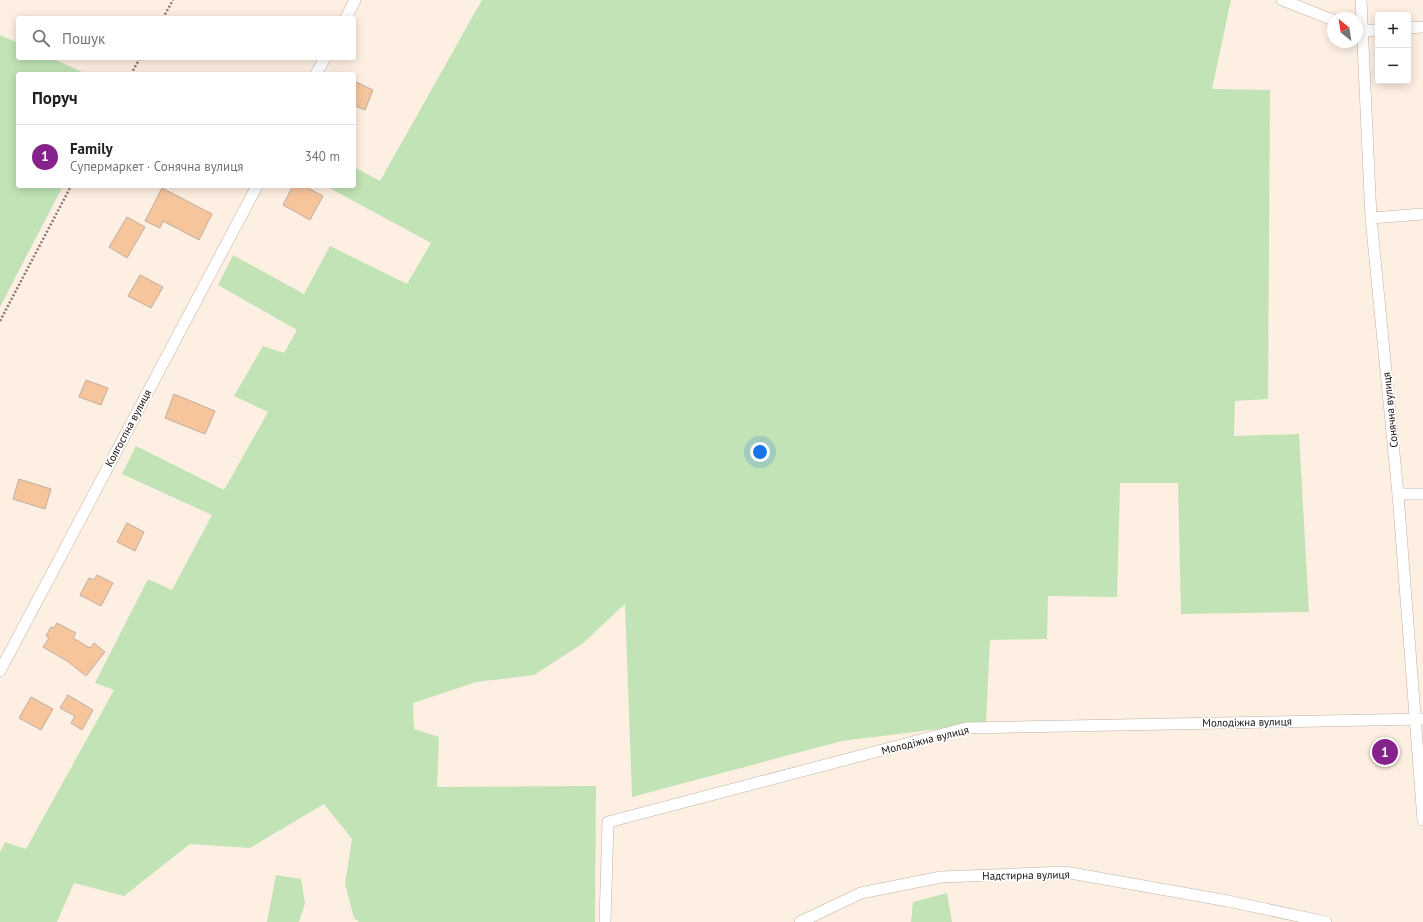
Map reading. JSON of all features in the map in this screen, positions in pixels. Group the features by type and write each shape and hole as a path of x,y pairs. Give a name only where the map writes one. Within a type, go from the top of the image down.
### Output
{"street":[{"path":"347,16 355,0"},
{"path":"1282,0 1327,18"},
{"name":"Сонячна вулиця","path":"1361,0 1361,12"},
{"path":"1411,28 1423,27"},
{"path":"1363,30 1375,30"},
{"name":"Сонячна вулиця","path":"1361,48 1371,218 1419,719 1423,820"},
{"path":"317,72 324,60"},
{"name":"Колгоспна вулиця","path":"0,671 256,188"},
{"path":"1371,218 1423,214"},
{"path":"1398,494 1423,494"},
{"name":"Молодіжна вулиця","path":"605,922 608,822 966,728 1419,719"},
{"name":"Надстирна вулиця","path":"800,922 861,893 941,877 1065,872 1228,901 1326,922"}],"path":[{"path":"164,16 173,0"},
{"path":"132,72 139,60"},
{"path":"0,321 71,188"}],"green space":[{"path":"482,0 1231,0 1212,89 1270,90 1268,399 1235,401 1234,436 1299,434 1309,612 1181,614 1178,483 1120,483 1117,597 1048,596 1047,639 990,640 986,723 842,741 632,797 625,604 582,644 534,675 476,682 413,703 414,729 439,737 437,787 596,786 595,922 359,922 354,918 345,884 352,839 324,804 250,848 190,844 124,896 74,883 57,922 0,922 0,852 5,842 26,849 114,690 95,683 148,579 172,590 212,515 122,474 136,446 224,490 268,412 234,396 263,346 284,353 297,330 218,285 233,255 304,294 330,246 407,284 431,243 330,188 356,188 356,168 380,181"},
{"path":"0,35 16,42 16,60 56,60 82,72 16,72 16,188 62,188 0,307"},
{"path":"276,875 301,879 305,903 299,922 267,922"},
{"path":"947,893 952,922 911,922 913,902"}],"building":[{"path":"356,82 373,90 365,110 356,106"},
{"path":"162,188 212,214 199,240 163,221 160,228 145,221"},
{"path":"292,188 308,188 323,196 310,220 283,205"},
{"path":"127,217 145,227 127,258 109,247"},
{"path":"140,275 163,287 151,308 128,296"},
{"path":"86,380 108,388 101,405 79,397"},
{"path":"174,394 215,411 205,434 165,418"},
{"path":"19,479 51,489 45,509 13,499"},
{"path":"127,523 144,532 135,551 117,542"},
{"path":"97,575 113,583 101,606 80,595 89,578 94,580"},
{"path":"57,623 76,633 73,638 90,648 94,643 105,652 86,676 67,661 43,647 49,638 46,636 51,627 54,628"},
{"path":"68,695 93,710 82,730 71,723 75,716 60,708"},
{"path":"31,697 53,709 41,730 19,718"},
{"path":"1394,741 1393,761 1377,762 1378,742"}],"place":[{"name":"Family","path":"1385,752"}]}
